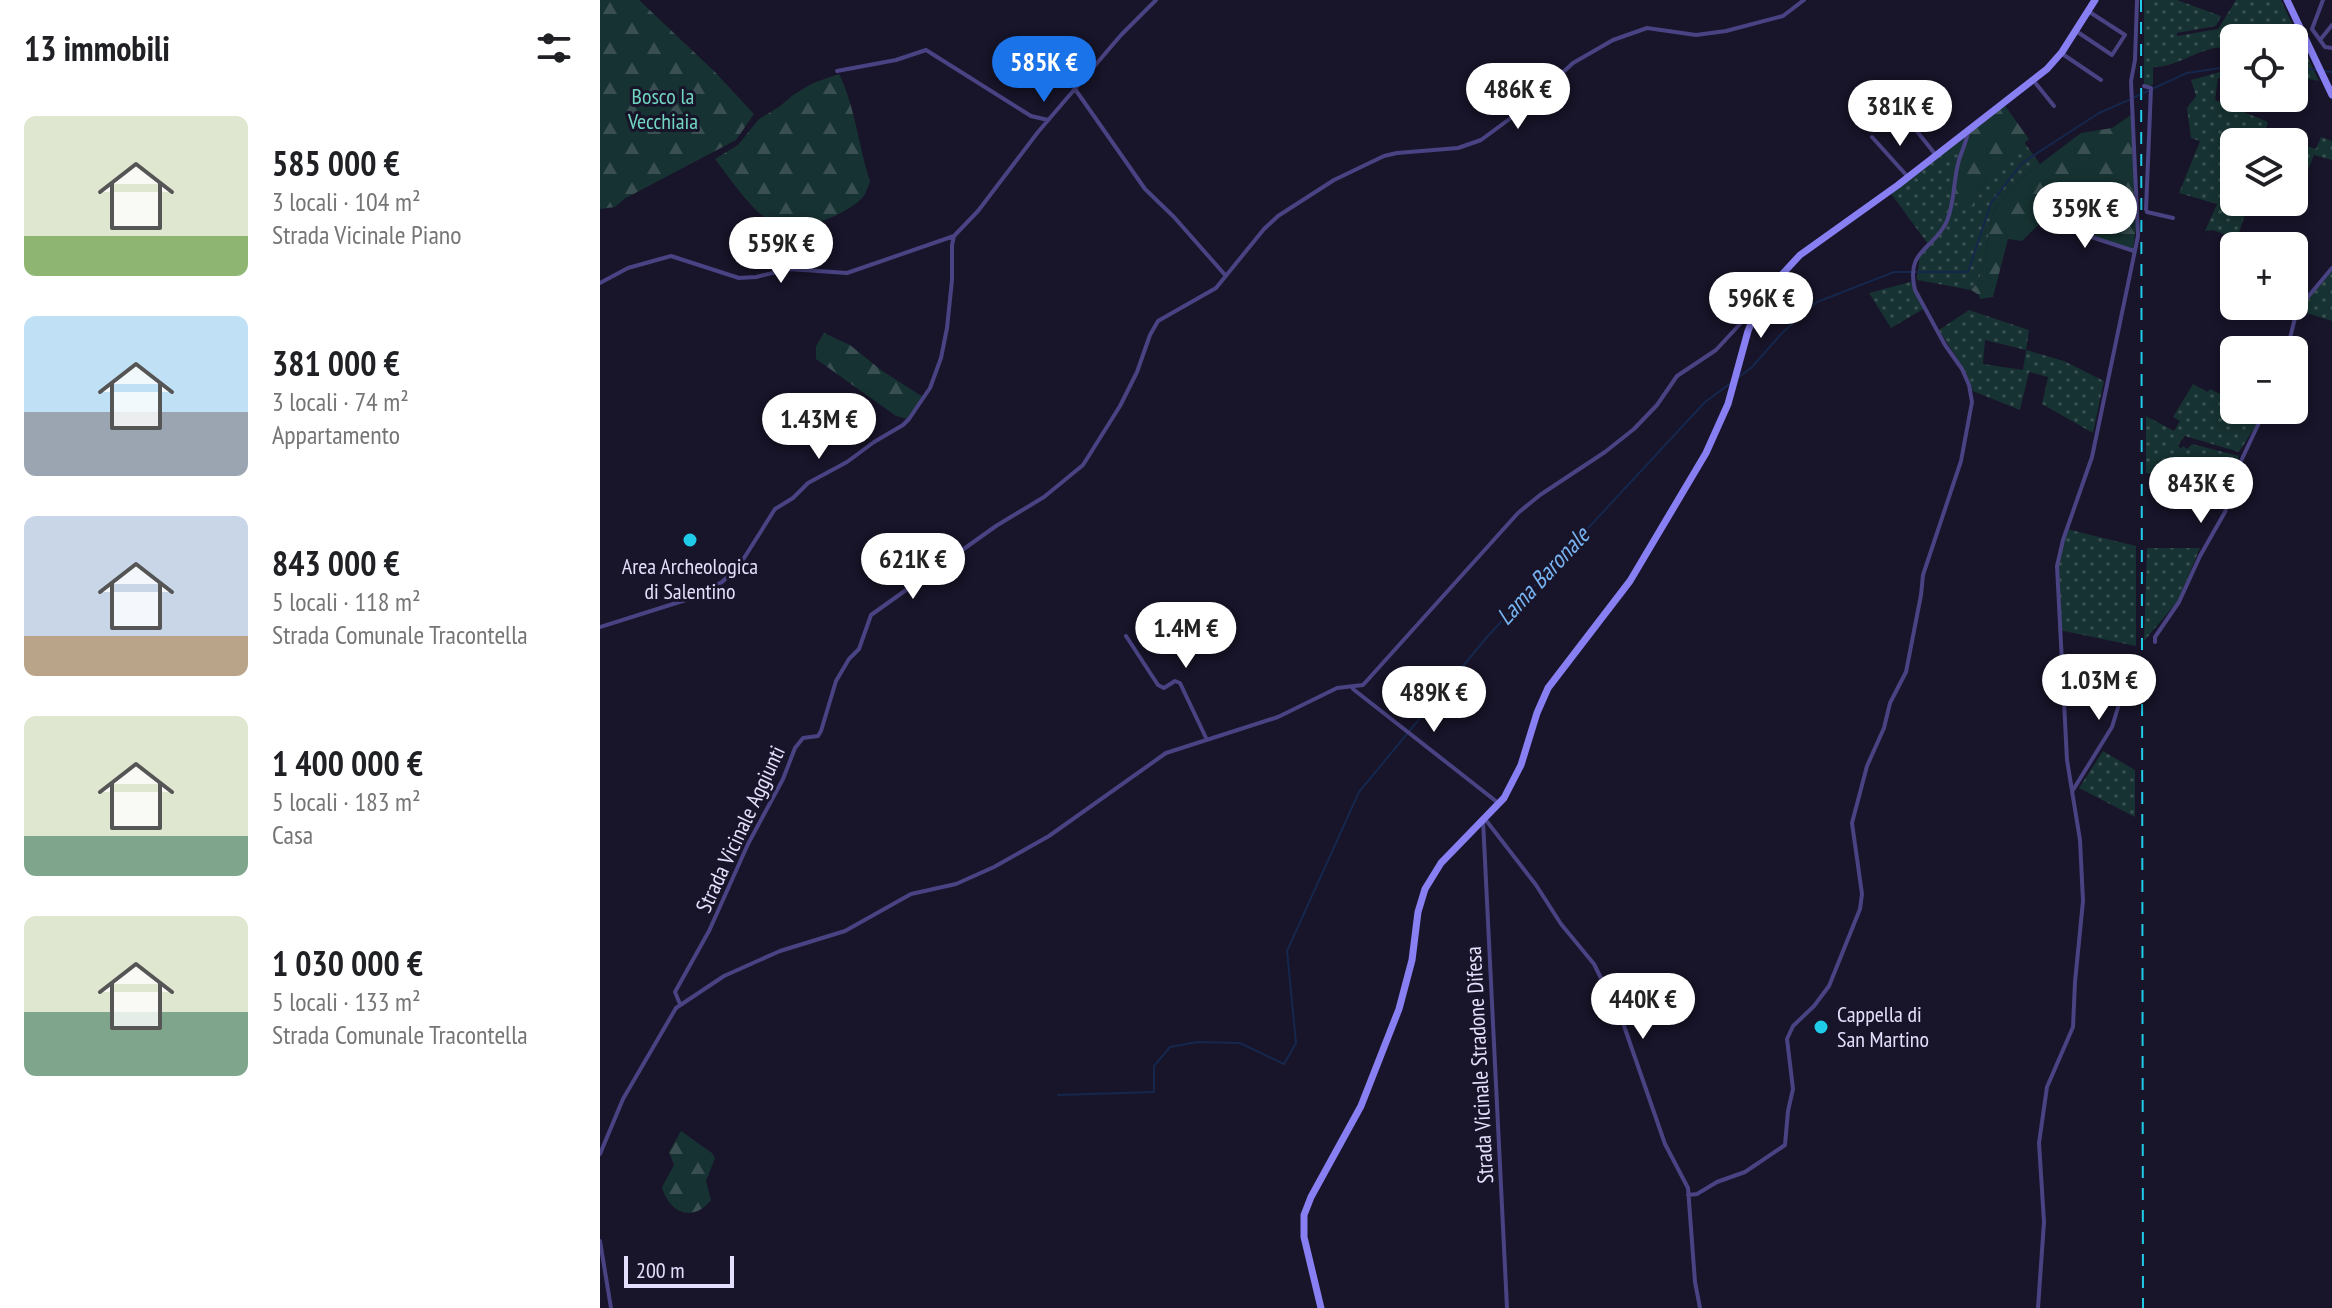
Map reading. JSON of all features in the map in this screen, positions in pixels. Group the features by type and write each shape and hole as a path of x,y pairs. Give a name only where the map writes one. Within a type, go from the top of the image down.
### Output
{"main road":[{"path":"1321,1308 1304,1236 1304,1215 1361,1106 1399,1009 1412,960 1420,904 1428,883 1446,856 1499,804 1515,781 1548,688 1630,581 1710,446 1724,413 1757,309 1800,255 1937,156 2052,64 2095,0"},
{"path":"2287,0 2332,95"}],"street":[{"path":"600,283 628,268 671,256 739,278 789,269 847,273 954,236 988,199 1048,120 1121,35 1156,0"},
{"name":"Strada Vicinale Aggiunti","path":"680,1004 675,992 709,931 795,748 803,738 818,736 821,731 836,681 859,649 871,615 996,526 1044,497 1083,465 1120,406 1158,321 1210,293 1272,221 1324,186 1388,155 1458,148 1481,140 1523,109 1573,63 1613,40 1647,28 1696,35 1726,31 1783,16 1804,0"},
{"path":"2038,1308 2044,1222 2039,1143 2047,1087 2073,1027 2083,901 2080,840 2065,733 2057,566 2092,457 2138,236 2132,85 2137,0"},
{"path":"2316,0 2323,1 2312,29 2325,47 2332,48"},
{"path":"2076,31 2112,55 2125,35 2088,11"},
{"path":"2320,40 2332,25"},
{"path":"837,71 896,60 926,50 1031,116 1048,120"},
{"path":"2061,53 2101,80"},
{"path":"2033,80 2054,106"},
{"path":"2132,85 2151,88 2146,209 2147,212 2173,218"},
{"path":"1075,89 1148,193 1174,217 1226,277"},
{"path":"1889,96 1937,156"},
{"path":"1688,1195 1697,1194 1717,1182 1742,1173 1785,1145 1793,1089 1787,1039 1793,1026 1829,986 1860,909 1862,894 1852,823 1869,761 1884,728 1890,703 1906,672 1923,575 1961,461 1972,402 1966,376 1945,345 1914,283 1918,255 1942,230 1951,210 1958,162 1968,131"},
{"path":"1872,137 1908,177"},
{"path":"2060,217 2064,228"},
{"path":"2046,222 2134,251"},
{"path":"600,627 692,598 728,578 739,566 773,511 808,483 847,462 909,419 930,388 941,358 950,299 954,236"},
{"path":"2290,336 2297,310 2332,268"},
{"path":"600,1154 623,1099 680,1004 733,970 805,942 845,931 911,894 956,884 994,867 1049,836 1159,756 1278,717 1332,690 1366,682 1518,513 1634,429 1657,405 1677,376 1716,350 1757,309"},
{"path":"2155,642 2225,512 2241,461 2258,424"},
{"path":"1126,636 1158,685 1164,688 1175,681 1180,683 1207,740"},
{"path":"2073,790 2112,727 2134,664"},
{"path":"1351,687 1499,804"},
{"path":"1484,820 1598,970 1623,1023 1665,1144 1686,1182 1700,1308"},
{"name":"Strada Vicinale Stradone Difesa","path":"1484,820 1507,1308"},
{"path":"600,1241 611,1308"}],"green space":[{"name":"Bosco la Vecchiaia","path":"600,0 639,0 754,114 736,140 624,199 615,207 600,209"},
{"path":"2144,0 2177,0 2221,16 2216,26 2177,33 2177,36 2218,29 2220,26 2220,48 2153,67 2153,85 2144,86"},
{"path":"2236,0 2281,0 2292,24 2221,24"},
{"path":"2308,58 2319,81 2308,79"},
{"path":"2220,72 2215,100 2220,102 2220,112 2244,112 2268,122 2266,128 2220,128 2220,216 2244,216 2239,232 2205,231 2217,204 2179,193 2200,141 2191,138 2187,108 2196,96 2191,80"},
{"name":"Bosco la Vecchiaia","path":"839,74 870,181 867,190 854,205 821,222 796,227 775,224 750,204 715,159 738,145 759,119 793,95 813,83"},
{"path":"2003,103 2029,139 1988,174 1974,207 1953,202 1968,131"},
{"path":"2131,115 2136,227 2133,250 2041,222 2022,241 2008,239 1993,297 1980,299 1971,290 1982,271 1993,211 2024,176 2081,133 2112,128"},
{"path":"1968,131 1974,206 1988,174 2024,142 2040,164 2024,176 1993,211 1982,271 1971,290 1917,280 1920,252 1928,244 1889,191"},
{"path":"2321,137 2332,141 2332,160 2314,155 2308,170 2308,146 2316,149"},
{"path":"2332,266 2332,321 2308,313 2308,297"},
{"path":"1914,281 1925,308 1891,328 1869,293"},
{"path":"1969,310 2029,330 2026,350 2064,361 2104,381 2093,433 2042,404 2048,377 2029,372 2020,410 1970,390 1958,360 1939,330","holes":["1985,340 2026,350 2023,370 1983,364"]},
{"path":"824,333 850,345 923,397 908,419 896,416 816,359 816,346"},
{"path":"2193,384 2220,394 2220,424 2257,424 2239,452 2185,436 2178,445 2181,449 2183,446 2187,449 2192,444 2239,456 2232,478 2193,458 2185,479 2146,473 2146,416 2174,431 2180,421 2173,417"},
{"path":"2067,529 2136,546 2136,646 2059,630 2058,561"},
{"path":"2147,548 2200,548 2178,601 2144,641"},
{"path":"2103,751 2135,770 2135,817 2079,788"},
{"path":"681,1131 715,1158 706,1181 711,1200 704,1207 689,1213 676,1209 662,1187 674,1165 669,1152"}],"waterway":[{"name":"Lama Baronale","path":"2154,88 2187,73 2220,68"},
{"name":"Lama Baronale","path":"2308,69 2317,70"},
{"name":"Lama Baronale","path":"2323,71 2332,72"},
{"name":"Lama Baronale","path":"2144,93 2148,91"},
{"name":"Lama Baronale","path":"2135,97 2139,95"},
{"name":"Lama Baronale","path":"1739,377 1817,302 1894,272 1968,272 1991,203 2022,163 2099,113 2129,100"},
{"name":"Lama Baronale","path":"1058,1095 1154,1092 1154,1066 1170,1047 1197,1042 1240,1043 1284,1064 1296,1043 1287,951 1359,792 1487,637 1705,402 1731,383"}],"railway":[{"path":"2141,0 2143,1308"}],"place":[{"name":"Area Archeologica di Salentino","path":"690,540"},
{"name":"Cappella di San Martino","path":"1821,1027"}]}
